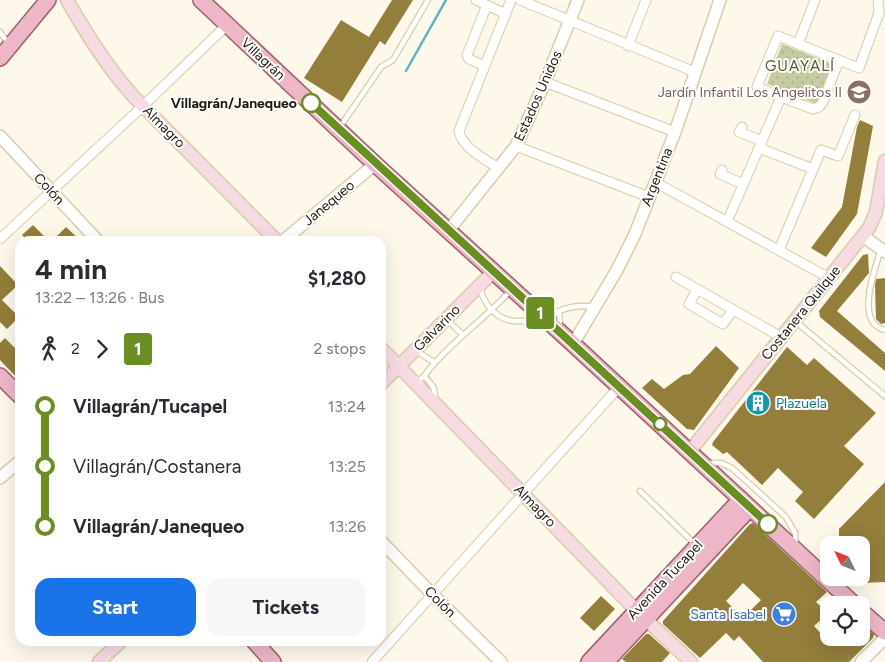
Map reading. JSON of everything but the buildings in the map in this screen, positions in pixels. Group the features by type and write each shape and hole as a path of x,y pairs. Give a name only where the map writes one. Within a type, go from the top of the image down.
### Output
{"main road":[{"path":"0,58 48,0"},
{"name":"Almagro","path":"67,0 113,74 272,236"},
{"name":"Villagrán","path":"201,0 375,164 561,332 845,596"},
{"name":"Costanera Quilque","path":"690,451 863,236 876,212 885,162"},
{"name":"Galvarino","path":"386,379 493,272"},
{"name":"Almagro","path":"386,353 400,366 420,379 433,401 641,614 691,662"},
{"path":"0,376 15,391"},
{"name":"Avenida Tucapel","path":"606,662 641,614 697,546 746,503"},
{"name":"Avenida Tucapel","path":"589,662 641,614 746,503"},
{"path":"870,619 885,632"},
{"path":"99,662 116,646"},
{"path":"259,646 273,662"}],"street":[{"path":"476,0 506,14"},
{"path":"498,168 466,145 460,139 459,131 511,0"},
{"path":"520,0 695,72"},
{"name":"Estados Unidos","path":"448,231 516,146 546,82 578,0"},
{"path":"628,46 646,0"},
{"name":"Argentina","path":"574,344 627,251 674,132 720,0"},
{"path":"798,44 814,0"},
{"path":"839,60 823,102 813,109 757,87 778,36 839,60 859,68 879,13 878,0"},
{"path":"485,66 469,59 467,55 487,5"},
{"path":"0,239 144,106 227,25"},
{"path":"546,82 674,132"},
{"path":"727,222 781,97"},
{"path":"779,250 821,150 838,156 855,115"},
{"path":"742,127 739,132 760,145 813,169"},
{"name":"Colón","path":"0,136 93,236"},
{"path":"516,146 649,197"},
{"name":"Janequeo","path":"289,236 375,164"},
{"path":"722,170 720,174 743,184"},
{"path":"655,182 829,278"},
{"path":"863,236 883,250"},
{"path":"676,277 781,337"},
{"path":"697,289 689,304 723,324 734,310"},
{"path":"372,662 619,386"},
{"path":"0,478 15,465"},
{"name":"Colón","path":"386,546 501,662"},
{"path":"862,662 885,638"}],"lane":[{"path":"338,129 380,67 393,60 428,0"},
{"path":"0,32 10,46"},
{"path":"883,250 869,290 869,314 876,327 885,330"},
{"path":"479,286 483,299 492,312 511,321 525,322 574,306 595,307"},
{"path":"420,379 446,349 492,312 512,289"},
{"path":"559,311 561,332"},
{"path":"446,319 464,336"},
{"path":"794,320 885,396"},
{"path":"415,350 434,362"},
{"path":"704,464 721,463 732,468 786,517 795,533 795,550"},
{"path":"640,491 697,546"}],"green space":[{"path":"782,44 832,64 817,104 767,84"}],"waterway":[{"path":"406,71 446,0"}],"bus line":[{"name":"1","path":"311,103 768,524"}],"place":[{"name":"Jardín Infantil Los Angelitos II","path":"859,92"},
{"name":"Villagrán/Janequeo","path":"311,103"},
{"name":"Plazuela","path":"758,403"},
{"name":"Santa Isabel","path":"784,614"}],"district":[{"name":"GUAYALÍ","path":"800,66"}]}
